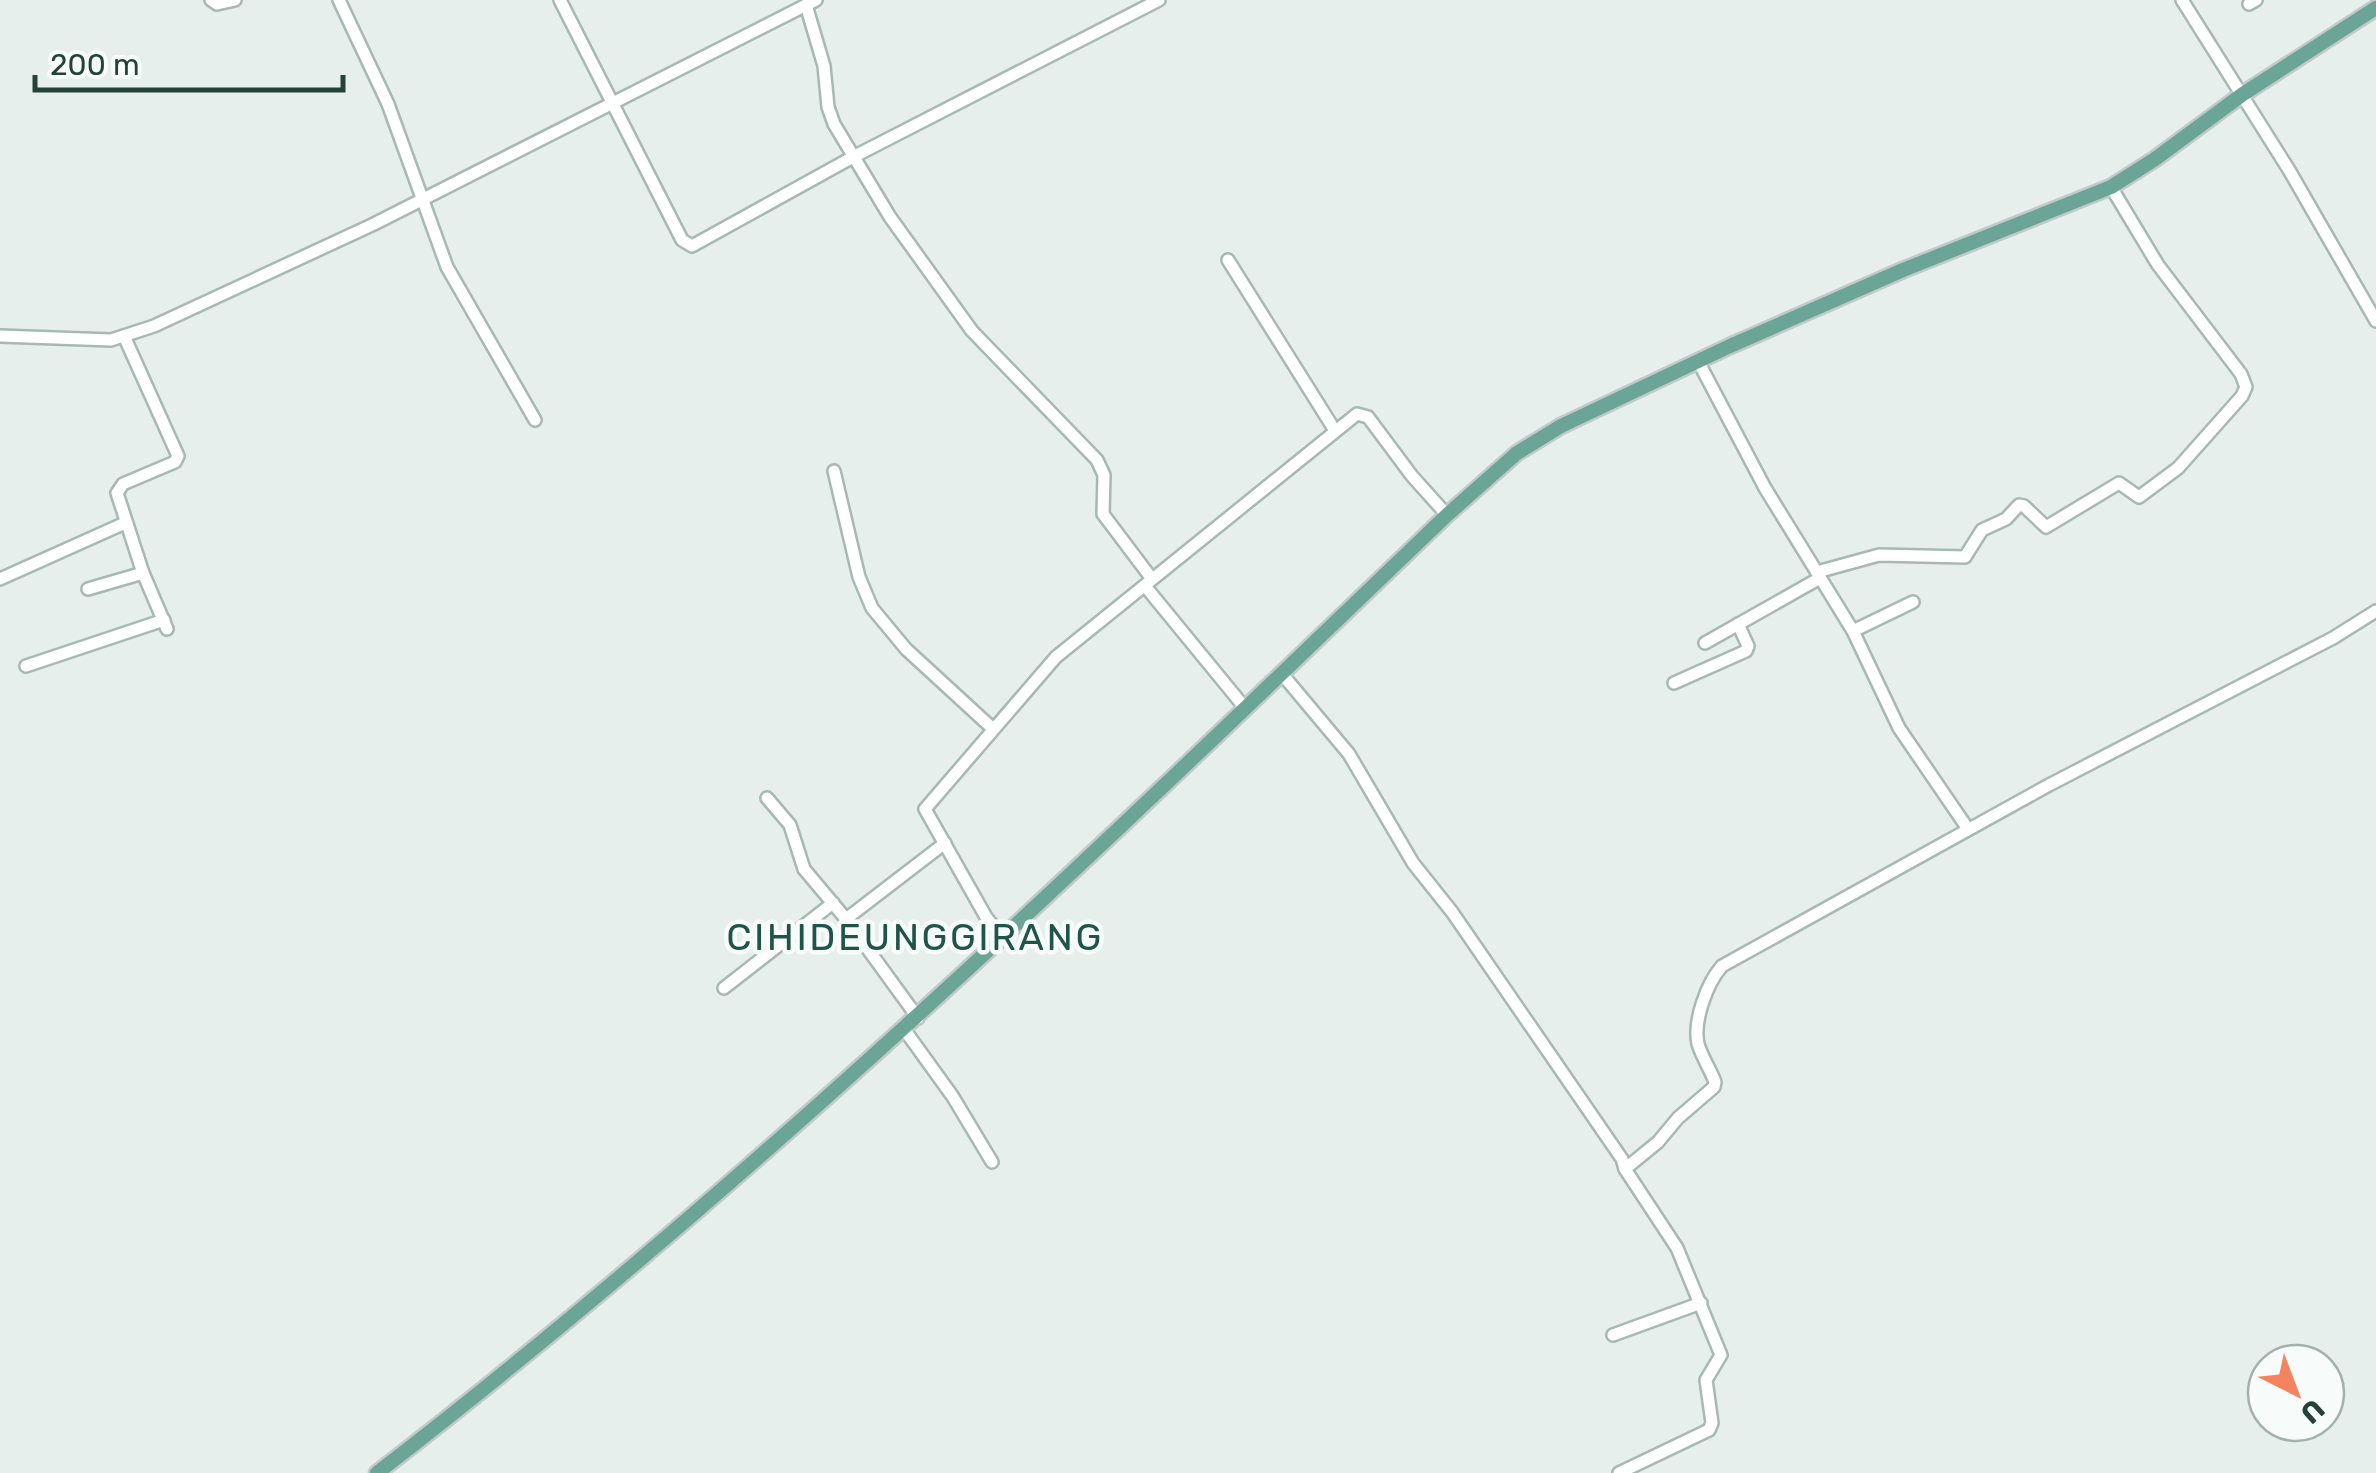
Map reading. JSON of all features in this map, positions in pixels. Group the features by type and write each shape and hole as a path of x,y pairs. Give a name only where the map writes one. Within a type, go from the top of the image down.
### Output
{"main road":[{"path":"377,1473 548,1337 798,1125 918,1018 1447,515 1536,440 1698,361 1903,270 2111,186 2376,8"}],"street":[{"path":"211,0 217,4 235,0"},
{"path":"339,0 388,104 448,267 535,420"},
{"path":"561,0 610,105 682,240 692,246 853,157 1159,0"},
{"path":"2182,0 2243,94 2376,321"},
{"path":"0,336 111,340 171,318 424,199 811,3 828,106 853,157 972,331 1097,460 1104,475 1103,514 1148,582 1246,708"},
{"path":"1705,642 1818,575 1879,555 1965,557 1982,530 2006,518 2018,505 2046,527 2119,483 2140,497 2178,468 2246,387 2158,265 2111,186"},
{"path":"1228,260 1334,429"},
{"path":"26,666 166,624 117,499 119,488 175,462 178,456 124,336"},
{"path":"1698,361 1765,488 1853,631 1899,728 1968,829"},
{"path":"1002,937 925,808 1056,656 1357,414 1368,416 1412,476 1447,515"},
{"path":"834,471 859,577 872,608 906,649 992,728"},
{"path":"0,579 126,523"},
{"path":"88,589 144,573"},
{"path":"1853,631 1913,602"},
{"path":"1625,1169 1714,1087 1716,1082 1697,1040 1697,1030 1710,986 1722,966 1968,829 2332,638 2376,611"},
{"path":"1674,682 1746,652 1748,646 1738,624"},
{"path":"1282,674 1349,754 1414,864 1484,958 1622,1159 1677,1248 1721,1349 1706,1380 1712,1423 1709,1430 1620,1473"},
{"path":"767,798 790,825 804,869 918,1018"},
{"path":"846,919 945,843"},
{"path":"724,988 833,903"},
{"path":"904,1030 953,1097 992,1162"},
{"path":"1613,1335 1701,1304"}],"district":[{"name":"CIHIDEUNGGIRANG","path":"915,937"}]}
